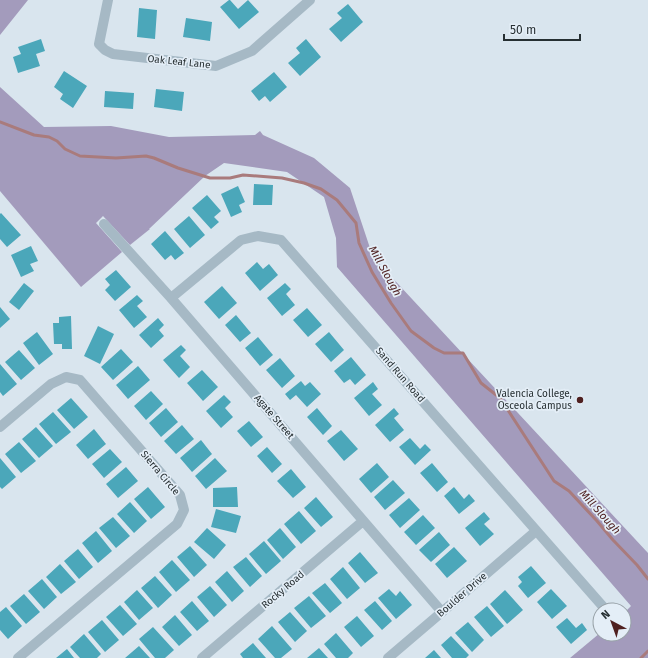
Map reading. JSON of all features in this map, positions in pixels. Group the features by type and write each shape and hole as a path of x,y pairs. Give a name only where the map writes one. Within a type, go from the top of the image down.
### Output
{"street":[{"name":"Oak Leaf Lane","path":"108,0 99,44 105,50 113,54 216,66 252,51 310,0"},
{"name":"Agate Street","path":"104,224 171,298 442,612"},
{"name":"Sand Run Road","path":"171,298 241,240 258,236 281,240 599,602"},
{"name":"Sierra Circle","path":"0,427 51,384 66,377 80,380 180,495 184,510 178,524 18,658"},
{"name":"Rocky Road","path":"202,658 363,521"},
{"name":"Boulder Drive","path":"388,658 536,531"}],"shaded area":[{"path":"0,0 28,0 0,35"},
{"path":"0,87 44,127 111,126 169,137 255,135 260,131 263,135 314,158 350,188 373,257 648,553 648,658 570,658 592,640 592,642 632,642 632,602 628,602 337,267 336,238 324,197 287,172 224,163 205,176 150,229 130,245 103,216 96,223 122,252 81,287 0,191"}],"building":[{"path":"229,0 238,9 248,0 259,12 239,29 220,7"},
{"path":"348,4 363,22 341,42 329,29 342,18 337,13"},
{"path":"139,8 157,10 155,39 137,37"},
{"path":"186,18 212,22 210,41 183,37"},
{"path":"41,39 45,51 36,54 40,66 18,73 13,57 21,54 18,47"},
{"path":"306,39 321,57 300,76 288,63 300,53 296,48"},
{"path":"64,71 87,86 73,108 60,99 63,94 54,87"},
{"path":"274,72 287,87 270,102 265,96 259,101 251,91"},
{"path":"156,89 184,92 182,111 154,107"},
{"path":"105,91 134,93 133,109 104,107"},
{"path":"254,184 273,185 272,205 253,205"},
{"path":"238,186 245,202 239,205 242,212 231,217 221,194"},
{"path":"207,195 221,211 214,217 219,222 211,229 192,208"},
{"path":"1,213 21,235 7,247 0,239"},
{"path":"189,216 205,235 190,248 174,229"},
{"path":"165,231 184,253 175,260 171,255 165,260 151,244"},
{"path":"31,246 38,261 30,264 34,271 21,277 11,255"},
{"path":"257,262 263,269 269,264 278,275 260,291 245,273"},
{"path":"116,270 131,287 115,301 105,290 110,285 105,279"},
{"path":"24,283 34,291 19,310 9,302"},
{"path":"285,283 291,289 286,294 295,305 282,316 267,298"},
{"path":"222,286 237,303 219,319 204,302"},
{"path":"137,295 143,301 137,306 147,317 134,328 119,310"},
{"path":"0,307 10,319 0,328"},
{"path":"307,308 322,325 308,337 293,320"},
{"path":"236,315 251,333 240,342 225,325"},
{"path":"71,316 72,349 62,349 62,344 54,344 53,323 59,323 59,317"},
{"path":"158,318 164,325 159,330 164,336 151,348 139,335"},
{"path":"98,326 114,334 100,364 84,356"},
{"path":"37,332 53,354 39,365 23,343"},
{"path":"329,332 344,350 331,362 315,344"},
{"path":"258,337 273,355 260,366 245,348"},
{"path":"181,345 186,350 180,356 190,367 179,378 163,360"},
{"path":"121,349 133,362 113,380 101,367"},
{"path":"19,350 35,368 21,380 5,362"},
{"path":"351,357 366,375 355,385 350,379 344,383 334,371"},
{"path":"280,358 295,376 282,388 266,370"},
{"path":"0,364 17,384 3,396 0,392"},
{"path":"138,366 150,380 128,399 116,385"},
{"path":"202,370 218,387 203,401 187,383"},
{"path":"301,381 305,386 310,382 321,394 307,407 296,395 290,400 285,394"},
{"path":"373,382 378,389 372,394 382,405 369,416 354,398"},
{"path":"151,391 163,404 146,420 134,406"},
{"path":"224,395 231,402 225,408 233,417 221,428 206,411"},
{"path":"71,398 88,417 74,429 57,410"},
{"path":"166,408 178,422 161,437 149,423"},
{"path":"317,408 332,426 323,435 307,417"},
{"path":"394,408 399,414 394,418 404,430 390,442 375,425"},
{"path":"53,412 71,432 56,444 39,424"},
{"path":"249,421 263,437 251,447 237,431"},
{"path":"182,425 194,439 176,454 164,441"},
{"path":"36,427 53,446 39,458 22,439"},
{"path":"94,429 106,444 88,459 76,445"},
{"path":"341,430 358,449 344,461 327,441"},
{"path":"410,438 420,449 425,444 431,450 415,465 399,447"},
{"path":"201,440 212,454 192,472 180,458"},
{"path":"19,442 36,461 21,473 5,454"},
{"path":"267,447 282,464 272,473 257,456"},
{"path":"110,449 122,462 104,478 92,464"},
{"path":"0,458 16,477 2,489 0,487"},
{"path":"215,458 227,471 206,489 195,476"},
{"path":"377,463 389,477 371,493 359,479"},
{"path":"432,463 448,482 437,492 420,473"},
{"path":"126,467 138,481 118,498 106,484"},
{"path":"291,469 306,487 293,498 277,481"},
{"path":"393,480 405,493 385,510 374,497"},
{"path":"148,487 165,507 151,519 134,499"},
{"path":"237,487 238,507 213,507 213,488"},
{"path":"454,487 464,499 469,494 475,501 459,514 444,496"},
{"path":"316,497 333,517 321,527 304,508"},
{"path":"409,498 420,510 400,528 389,515"},
{"path":"130,502 147,521 134,533 117,514"},
{"path":"216,509 241,516 236,533 211,527"},
{"path":"299,511 316,531 301,544 284,524"},
{"path":"484,512 490,519 484,524 494,534 480,546 465,528"},
{"path":"423,515 435,528 416,545 404,532"},
{"path":"113,517 130,536 116,548 99,528"},
{"path":"207,528 226,545 214,559 194,542"},
{"path":"280,528 296,547 283,559 267,540"},
{"path":"96,531 112,551 98,563 82,543"},
{"path":"439,532 450,545 431,562 419,550"},
{"path":"264,541 281,561 266,574 249,554"},
{"path":"190,546 207,565 194,577 177,557"},
{"path":"454,547 467,561 447,578 435,564"},
{"path":"78,549 93,567 79,579 64,561"},
{"path":"360,552 378,573 365,583 348,563"},
{"path":"246,557 262,576 250,587 233,567"},
{"path":"172,560 190,580 176,592 159,572"},
{"path":"60,564 76,582 61,594 46,577"},
{"path":"531,566 546,583 528,598 518,586 522,582 518,577"},
{"path":"343,567 360,588 347,599 330,579"},
{"path":"227,571 244,591 232,602 215,582"},
{"path":"155,576 172,595 158,608 141,588"},
{"path":"42,579 57,597 44,609 28,591"},
{"path":"325,583 342,603 330,613 312,593"},
{"path":"210,586 227,605 214,617 197,597"},
{"path":"389,589 396,596 400,591 412,605 396,619 378,598"},
{"path":"551,589 567,606 552,619 537,602"},
{"path":"137,590 153,608 139,620 124,602"},
{"path":"505,590 523,610 507,624 490,604"},
{"path":"24,594 40,612 26,624 10,606"},
{"path":"309,596 326,616 311,628 294,608"},
{"path":"192,601 209,621 197,631 180,612"},
{"path":"375,601 392,621 382,630 364,610"},
{"path":"120,605 137,624 123,636 106,617"},
{"path":"487,606 504,626 491,637 474,617"},
{"path":"6,607 22,626 8,639 0,630 0,612"},
{"path":"290,612 307,631 295,642 278,622"},
{"path":"175,615 192,635 179,646 162,627"},
{"path":"357,616 374,636 361,647 344,627"},
{"path":"567,618 576,628 582,623 587,630 571,644 556,627"},
{"path":"102,620 119,640 105,652 88,632"},
{"path":"468,622 484,640 472,652 455,633"},
{"path":"272,626 292,649 281,658 275,658 258,639"},
{"path":"153,627 174,650 165,658 155,658 139,639"},
{"path":"336,633 353,653 348,658 336,658 324,644"},
{"path":"84,634 101,654 97,658 80,658 70,647"},
{"path":"451,636 469,655 466,658 452,658 441,645"},
{"path":"253,643 266,658 243,658 240,654"},
{"path":"139,646 150,658 125,658"},
{"path":"319,648 328,658 307,658"},
{"path":"67,649 74,658 56,658"},
{"path":"434,650 441,658 425,658"}],"waterway":[{"name":"Mill Slough","path":"0,122 34,135 49,137 57,141 65,149 80,156 116,158 146,156 210,178 230,178 243,175 282,178 321,189 337,200 356,223 359,243 372,272 391,303 411,331 434,348 444,353 463,353 481,383 500,398 554,481 569,491 648,579"},
{"name":"Mill Slough","path":"641,658 648,651"}],"place":[{"name":"Valencia College, Osceola Campus","path":"580,400"}]}
